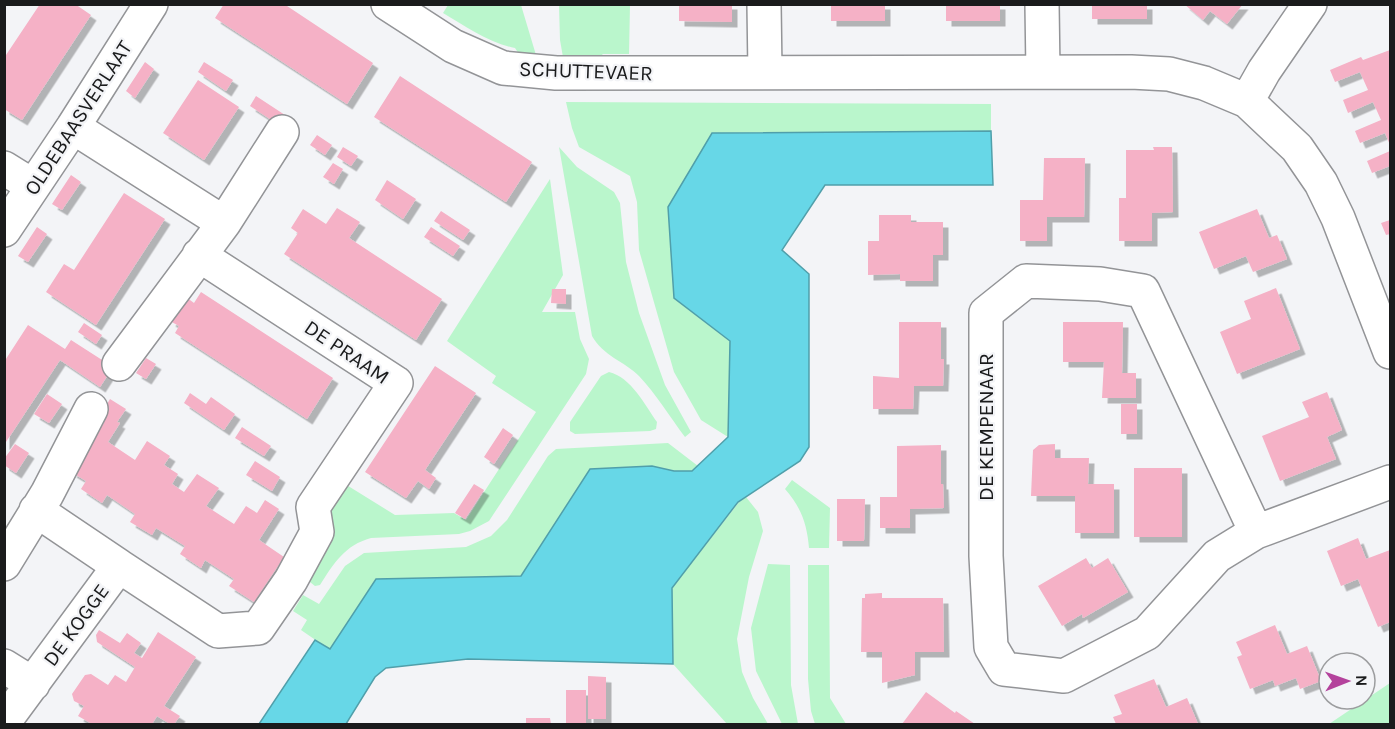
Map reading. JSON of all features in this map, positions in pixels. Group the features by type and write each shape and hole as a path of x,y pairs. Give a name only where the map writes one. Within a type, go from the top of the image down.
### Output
{"street":[{"name":"OLDEBAASVERLAAT","path":"4,230 74,128 151,4"},
{"name":"SCHUTTEVAER","path":"388,4 453,46 503,68 556,73 1131,72 1169,74 1204,83 1247,101 1297,148 1321,183 1338,218 1390,352"},
{"path":"764,4 765,72"},
{"path":"1042,4 1043,72"},
{"path":"1247,101 1264,71 1310,4"},
{"path":"74,128 224,222"},
{"path":"119,364 224,222 282,132"},
{"path":"4,168 33,186"},
{"name":"DE PRAAM","path":"199,255 396,383 313,507 317,532 291,580"},
{"name":"DE KEMPENAAR","path":"1256,532 1143,291 1100,284 1026,282 986,313 986,556 991,647 1004,669 1064,675 1147,633 1217,556 1256,532 1390,482"},
{"path":"4,564 47,494 91,409"},
{"name":"DE KOGGE","path":"36,510 218,631 258,628 291,580"},
{"name":"DE KOGGE","path":"7,724 7,718 119,566"},
{"name":"DE KOGGE","path":"4,666 33,684"}],"green space":[{"path":"448,5 521,5 536,55 521,57 515,48 505,46 469,28 443,13"},
{"path":"559,5 630,5 629,54 603,54 589,65 564,63 560,40"},
{"path":"566,102 991,104 991,131 712,133 674,298 730,341 728,437 701,420 674,372 639,250 637,202 630,176 579,147"},
{"path":"559,147 577,167 614,192 620,203 626,262 639,313 665,385 691,432 685,437 639,376 602,349 592,336"},
{"path":"550,179 563,275 542,312 575,312 580,339 589,359 586,374 489,521 459,534 371,538 362,541 347,550 330,569 320,585 315,586 306,579 334,536 329,511 345,484 395,515 454,513 466,520 536,412 492,383 496,376 447,341"},
{"path":"609,372 624,380 637,392 657,422 656,429 575,434 570,431 570,422 601,376"},
{"path":"668,443 698,466 692,471 674,471 652,466 590,469 521,576 376,579 330,650 301,630 307,620 293,611 303,595 319,604 345,566 364,553 466,547 491,536 507,520 548,456 556,449"},
{"path":"792,480 830,508 829,548 809,548 802,516 785,489"},
{"path":"746,497 758,512 763,531 749,577 737,639 742,672 768,724 727,724 673,664 672,588 739,502"},
{"path":"768,564 790,565 791,685 798,724 782,724 756,671 751,628"},
{"path":"808,565 829,565 830,698 846,724 815,724 811,711 808,679"},
{"path":"1390,683 1390,724 1329,724 1348,711 1377,711 1377,692"}],"water":[{"path":"991,131 993,185 825,185 782,250 809,274 809,447 800,461 738,502 672,588 673,664 468,659 386,668 375,677 346,724 259,724 315,640 330,649 376,579 521,576 590,469 652,466 674,471 692,471 728,437 730,341 674,298 668,207 712,133"}],"building":[{"path":"40,4 75,4 91,15 22,120 4,109 4,58"},
{"path":"224,4 284,4 373,63 347,104 215,18"},
{"path":"679,4 732,4 732,22 679,21"},
{"path":"831,4 885,4 885,21 831,21"},
{"path":"946,4 1000,4 1000,21 946,21"},
{"path":"1092,4 1147,4 1147,19 1092,19"},
{"path":"1184,4 1243,4 1227,24 1210,11 1203,20"},
{"path":"1390,50 1390,145 1385,133 1360,143 1355,131 1381,120 1373,102 1348,113 1343,100 1368,90 1360,72 1335,82 1330,70 1361,57 1363,60"},
{"path":"145,62 154,69 135,98 126,91"},
{"path":"204,62 233,80 226,91 198,72"},
{"path":"400,76 532,162 506,202 374,117"},
{"path":"198,80 239,107 204,160 163,133"},
{"path":"256,96 285,115 279,125 250,106"},
{"path":"317,135 332,145 325,155 310,145"},
{"path":"343,147 358,156 351,166 337,157"},
{"path":"1153,147 1172,147 1173,212 1152,213 1152,241 1119,241 1119,198 1126,198 1126,150 1154,150"},
{"path":"1390,151 1390,166 1372,173 1367,161"},
{"path":"1044,158 1085,158 1084,217 1047,217 1047,241 1020,241 1020,200 1043,200"},
{"path":"333,163 343,169 334,184 323,177"},
{"path":"71,175 81,182 62,210 52,204"},
{"path":"387,180 416,199 403,219 375,200"},
{"path":"124,193 165,219 96,325 46,292 64,264 74,270"},
{"path":"337,208 360,222 349,238 442,299 416,340 284,254 298,233 291,228 303,209 326,224"},
{"path":"1257,209 1269,238 1277,235 1287,259 1253,272 1246,256 1214,269 1199,232"},
{"path":"441,211 470,230 463,240 434,221"},
{"path":"879,215 911,215 911,222 943,222 943,255 933,255 933,281 900,281 900,274 868,275 868,241 879,241"},
{"path":"1390,220 1390,234 1386,235 1381,223"},
{"path":"37,227 47,234 28,262 18,256"},
{"path":"431,227 460,246 453,256 424,237"},
{"path":"1276,288 1300,349 1237,374 1220,332 1251,319 1244,301"},
{"path":"552,289 566,289 566,304 551,303"},
{"path":"201,292 333,378 307,419 175,333 179,326 170,321 186,297 194,303"},
{"path":"899,322 941,322 941,359 944,359 943,386 914,386 913,409 873,409 873,376 899,378"},
{"path":"1063,322 1123,322 1122,373 1136,373 1136,398 1102,398 1104,362 1063,362"},
{"path":"84,323 102,335 96,344 78,332"},
{"path":"28,325 65,349 71,340 113,367 100,387 60,360 4,445 4,362"},
{"path":"146,358 156,364 146,379 136,373"},
{"path":"435,366 476,393 425,470 436,478 429,489 418,481 406,498 365,472"},
{"path":"1327,392 1342,430 1327,437 1336,459 1280,481 1262,436 1309,417 1302,402"},
{"path":"190,393 206,404 211,397 235,414 224,430 184,403"},
{"path":"47,394 62,404 49,423 34,414"},
{"path":"110,399 126,409 108,442 135,460 147,441 170,456 164,465 178,474 172,484 184,492 197,474 219,488 206,506 234,524 246,506 257,513 265,500 279,509 259,540 284,557 254,602 229,586 234,579 205,560 201,568 180,554 185,546 156,528 152,535 130,522 135,514 107,495 102,503 81,489 86,481 71,472 104,423 98,419"},
{"path":"1121,404 1137,404 1137,434 1121,434"},
{"path":"242,427 271,446 264,456 235,438"},
{"path":"503,428 513,435 494,464 484,457"},
{"path":"15,444 29,453 16,473 4,465 4,459"},
{"path":"1055,444 1055,458 1089,458 1088,484 1114,484 1114,533 1075,533 1075,496 1031,496 1033,450 1039,445"},
{"path":"941,445 941,484 943,484 944,508 910,509 910,528 880,528 880,497 897,497 897,446"},
{"path":"255,461 280,477 272,491 246,475"},
{"path":"1134,468 1182,468 1182,537 1134,537"},
{"path":"474,484 484,490 465,519 455,513"},
{"path":"837,499 865,499 864,541 837,541"},
{"path":"1358,538 1366,559 1390,550 1390,622 1378,627 1358,579 1341,586 1327,551"},
{"path":"1086,558 1092,568 1108,558 1128,592 1083,618 1082,614 1062,626 1038,586"},
{"path":"882,593 882,598 943,598 944,652 915,652 915,675 882,683 882,652 861,652 862,598 865,598 865,594"},
{"path":"1275,625 1287,654 1307,646 1317,671 1317,683 1300,689 1296,678 1275,686 1273,680 1250,689 1237,657 1242,655 1236,642"},
{"path":"99,630 120,643 127,633 141,643 134,653 142,658 158,632 196,657 164,706 180,716 174,724 157,716 152,724 92,724 78,716 84,706 74,701 72,694 85,675 91,674 108,685 115,675 126,682 135,667 97,642 96,635"},
{"path":"588,676 606,677 606,719 588,719"},
{"path":"1154,679 1166,707 1187,698 1198,724 1116,724 1113,717 1122,714 1114,695"},
{"path":"566,690 586,690 586,724 566,724"},
{"path":"926,692 955,713 956,711 975,724 902,724"},
{"path":"526,718 550,718 551,724 526,724"}]}
